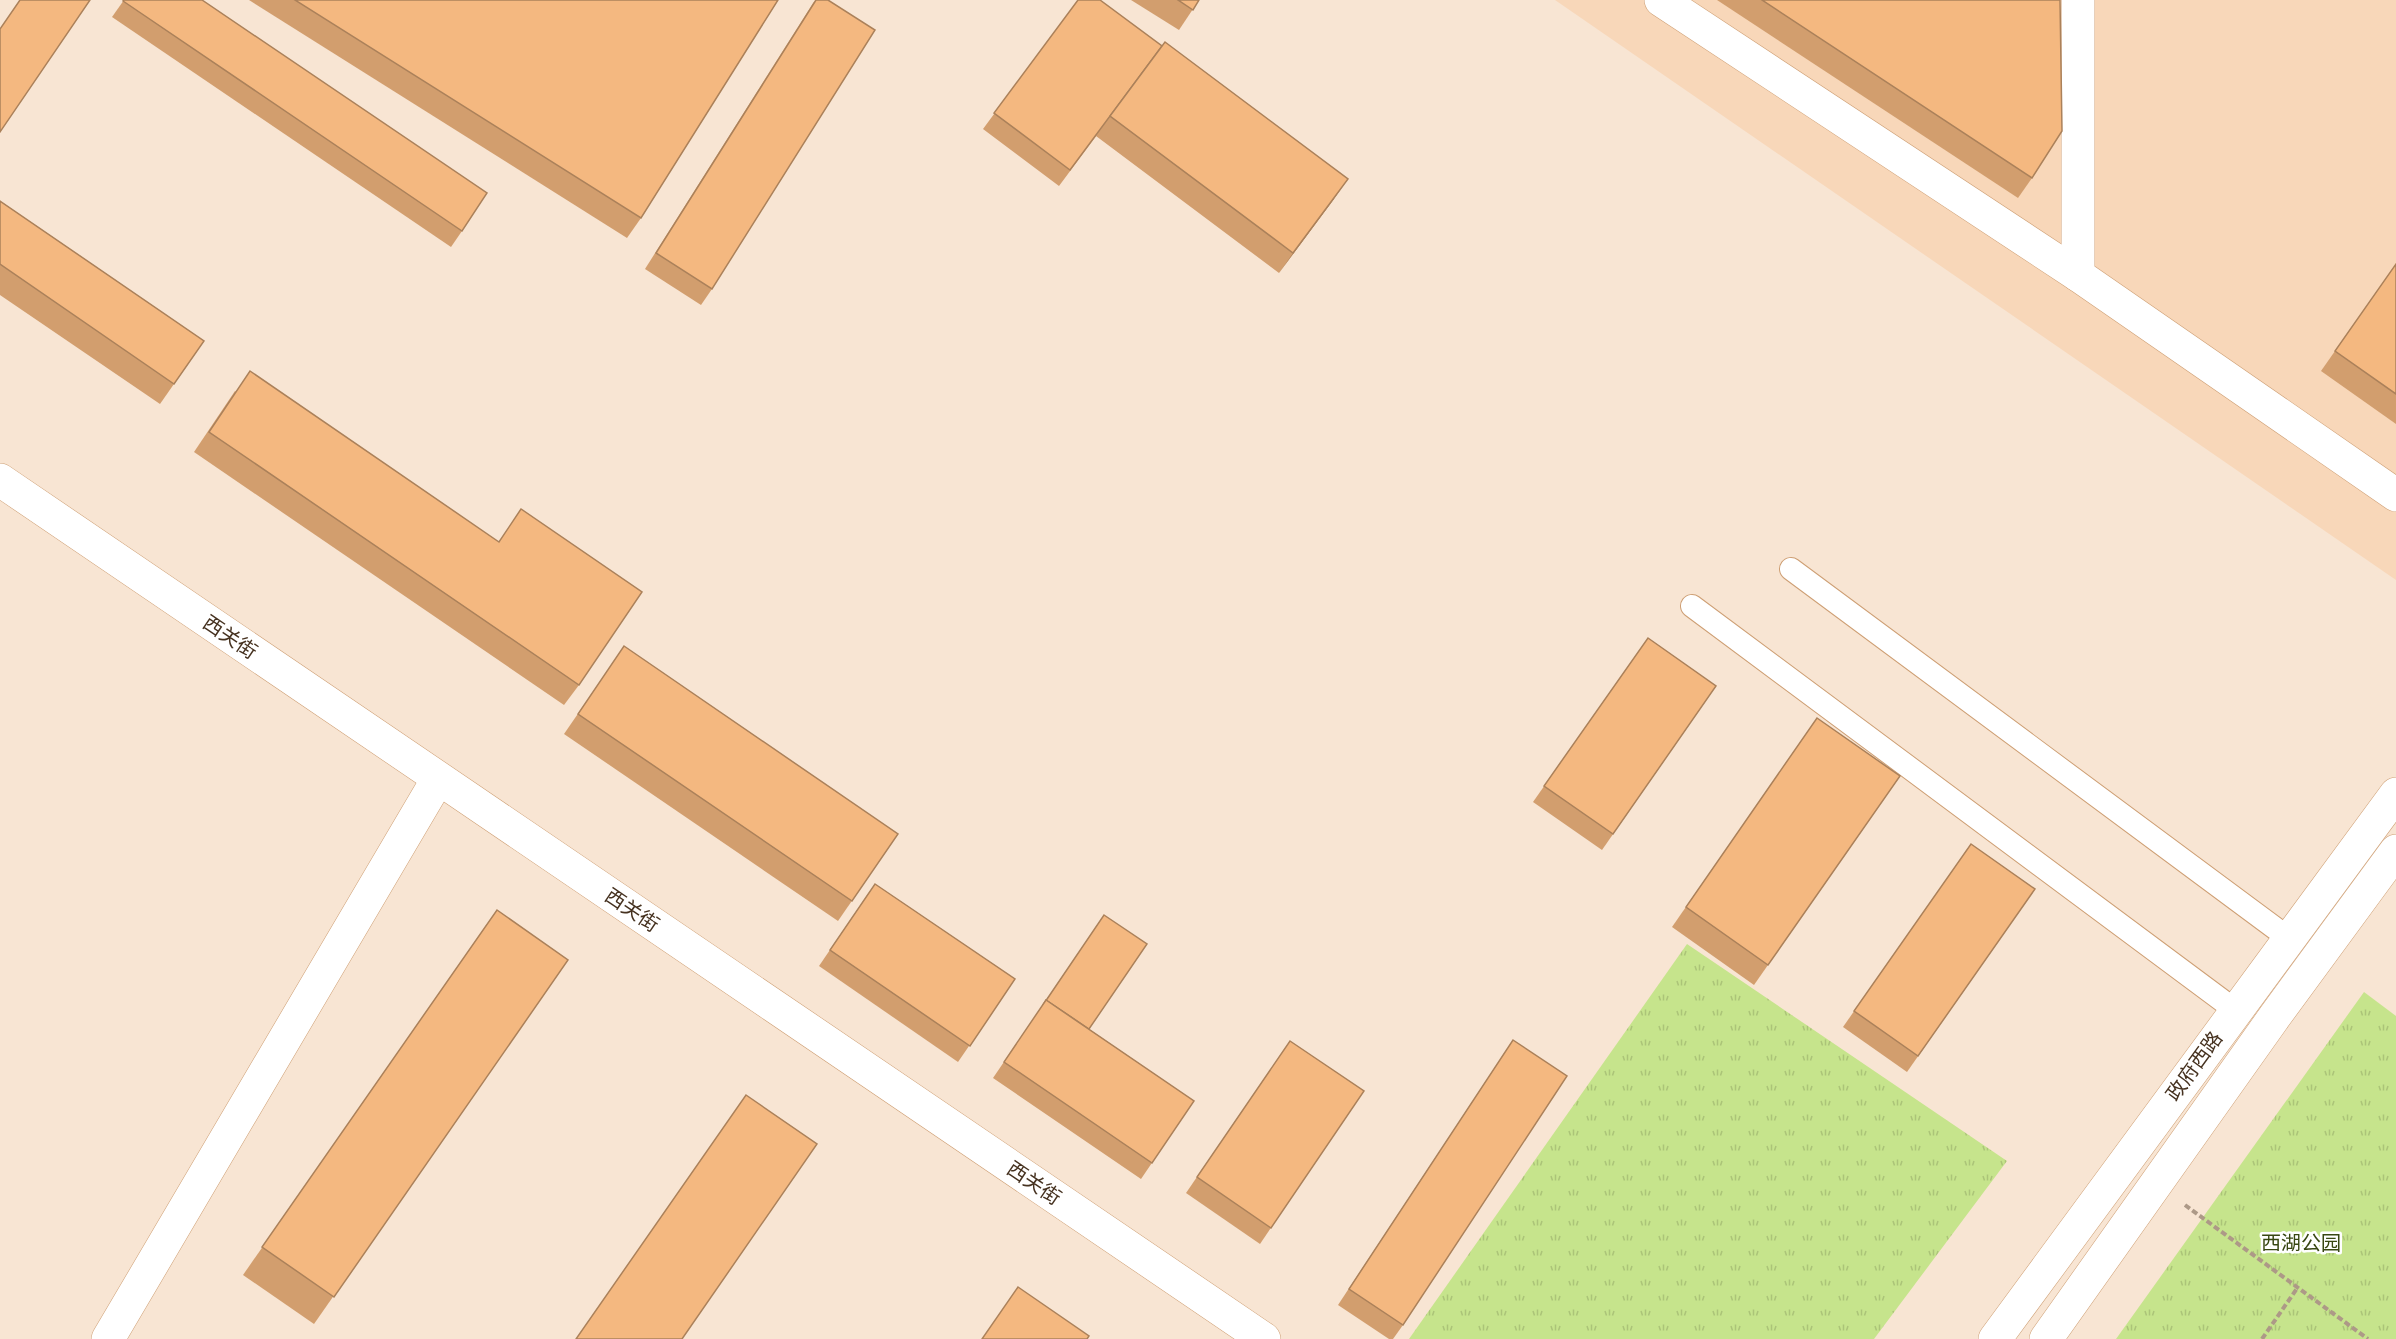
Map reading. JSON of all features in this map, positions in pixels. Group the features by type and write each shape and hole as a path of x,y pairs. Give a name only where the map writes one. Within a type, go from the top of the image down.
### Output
{"street":[{"path":"1661,0 2079,275 2396,495"},
{"path":"2078,0 2079,275"},
{"name":"西关街","path":"0,480 1244,1333"},
{"path":"108,1339 438,779"},
{"name":"政府西路","path":"1995,1339 2396,794"},
{"name":"政府西路","path":"2046,1339 2396,851"}],"lane":[{"path":"1791,569 2291,939"},
{"path":"1692,606 2235,1010"}],"path":[{"path":"2156,1184 2368,1339"},
{"path":"2262,1339 2298,1287"}],"shaded area":[{"path":"1555,0 2396,0 2396,580"}],"green space":[{"path":"1687,944 2007,1161 1874,1339 1409,1339"},
{"name":"西湖公园","path":"2364,992 2396,1016 2396,1339 2116,1339"}],"building":[{"path":"20,0 90,0 0,132 0,29"},
{"path":"124,0 202,0 487,193 462,231"},
{"path":"295,0 778,0 641,218"},
{"path":"816,0 828,0 875,30 712,289 656,253"},
{"path":"1078,0 1100,0 1162,46 1070,170 994,113"},
{"path":"1178,0 1199,0 1193,10"},
{"path":"1762,0 2060,0 2062,131 2032,178"},
{"path":"1165,42 1348,179 1293,253 1110,116"},
{"path":"0,201 204,341 174,384 0,264"},
{"path":"2396,264 2396,394 2335,351"},
{"path":"250,371 499,542 521,509 642,592 579,685 209,432"},
{"path":"1648,638 1716,686 1613,834 1544,786"},
{"path":"624,646 898,834 852,901 578,714"},
{"path":"1817,718 1900,776 1768,965 1686,907"},
{"path":"1971,844 2035,889 1918,1056 1854,1011"},
{"path":"875,884 1015,979 970,1046 830,950"},
{"path":"497,910 568,960 334,1297 262,1247"},
{"path":"1104,915 1147,944 1089,1029 1046,1000"},
{"path":"1046,1000 1194,1101 1152,1163 1004,1062"},
{"path":"1513,1040 1567,1076 1403,1325 1349,1289"},
{"path":"1290,1041 1364,1091 1271,1228 1197,1177"},
{"path":"746,1095 817,1144 682,1339 576,1339"},
{"path":"1018,1287 1089,1336 1087,1339 982,1339"}]}
